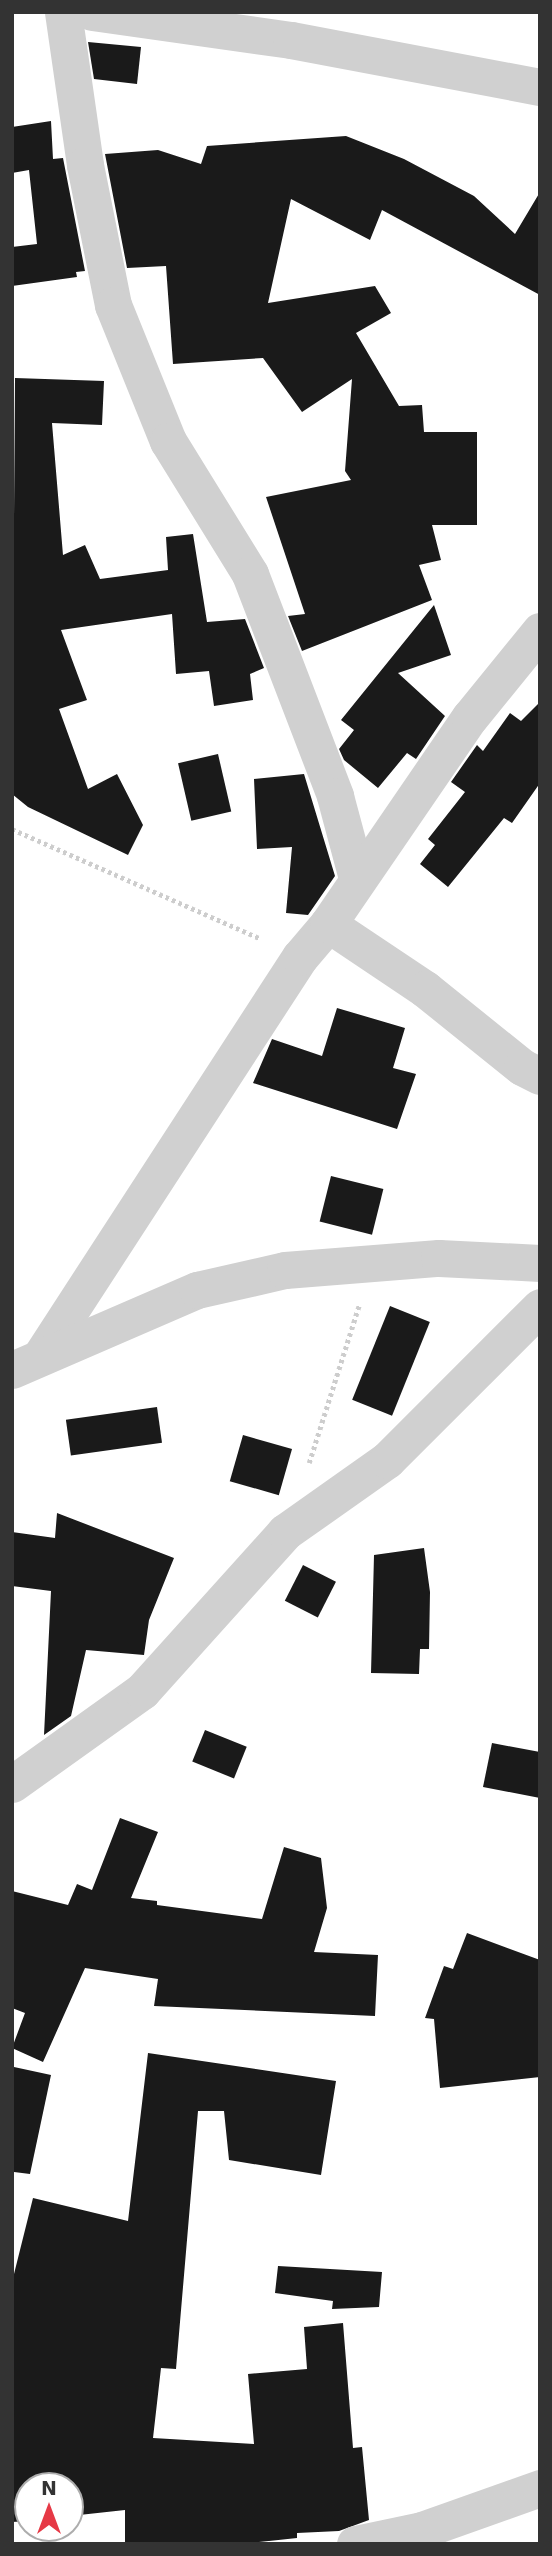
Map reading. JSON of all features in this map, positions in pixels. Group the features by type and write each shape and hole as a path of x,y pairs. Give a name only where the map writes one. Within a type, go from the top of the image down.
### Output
{"street":[{"path":"63,12 85,165 113,306 168,441 250,575 335,796 358,878"},
{"path":"92,12 318,44 540,87"},
{"path":"27,1362 300,957 328,924 470,718 540,631"},
{"path":"328,924 425,989 522,1067 540,1076"},
{"path":"27,1362 197,1290 285,1270 368,1263 505,1258 540,1263"},
{"path":"12,1784 142,1691 285,1532 387,1460 540,1307"},
{"path":"371,2543 422,2530 540,2488"}],"path":[{"path":"12,829 300,957"},
{"path":"307,1467 352,1337 368,1263"}],"building":[{"path":"88,42 141,47 137,84 94,79"},
{"path":"51,121 53,159 63,158 85,271 76,272 77,277 12,286 12,247 37,244 29,170 12,173 12,127"},
{"path":"346,136 404,159 474,196 515,234 540,192 540,295 382,210 370,240 291,199 268,303 375,286 391,313 356,333 399,406 422,405 424,432 477,432 477,525 432,525 441,560 419,565 432,600 302,651 288,616 305,614 266,497 351,480 345,471 352,379 302,412 263,358 173,364 166,266 127,268 105,154 158,150 201,164 207,146"},
{"path":"15,378 104,381 102,425 52,423 63,555 85,545 100,579 168,570 166,537 193,534 207,622 245,619 264,668 250,674 253,700 214,706 209,671 176,674 172,614 61,630 87,700 59,709 88,789 117,774 143,825 128,855 28,807 12,794"},
{"path":"434,605 451,655 398,673 445,716 416,759 407,753 378,788 344,760 339,749 354,730 341,720"},
{"path":"540,702 540,783 512,823 504,818 448,887 420,864 435,845 428,839 465,792 451,782 477,745 483,751 510,713 521,721"},
{"path":"218,754 231,811 191,821 178,763"},
{"path":"304,774 335,876 308,915 286,913 292,847 257,849 254,779"},
{"path":"337,1008 405,1028 393,1068 416,1074 397,1129 253,1083 272,1039 322,1056"},
{"path":"331,1176 383,1189 372,1235 320,1222"},
{"path":"390,1306 430,1322 392,1416 352,1400"},
{"path":"157,1407 162,1443 71,1455 66,1420"},
{"path":"243,1435 292,1449 279,1495 230,1481"},
{"path":"57,1513 174,1558 149,1620 144,1655 86,1650 71,1716 44,1735 51,1591 12,1586 12,1532 55,1538"},
{"path":"424,1548 430,1592 429,1649 420,1649 419,1674 371,1673 374,1555"},
{"path":"303,1565 336,1582 318,1617 285,1601"},
{"path":"205,1730 247,1747 234,1778 192,1762"},
{"path":"492,1743 540,1752 540,1798 483,1787"},
{"path":"120,1818 158,1832 131,1898 157,1901 157,1905 262,1919 284,1847 321,1858 327,1908 314,1952 378,1955 375,2016 154,2006 158,1979 85,1968 43,2062 12,2048 25,2013 12,2008 12,1891 68,1905 77,1884 92,1890"},
{"path":"467,1933 540,1960 540,2077 440,2088 434,2019 425,2018 444,1966 453,1969"},
{"path":"148,2053 336,2081 321,2175 229,2160 224,2111 198,2111 176,2369 161,2368 153,2438 254,2444 248,2374 307,2369 304,2327 343,2323 353,2448 362,2447 369,2520 339,2531 297,2533 297,2538 241,2544 125,2544 125,2510 84,2514 84,2472 14,2472 12,2522 12,2282 33,2198 128,2221"},
{"path":"14,2067 51,2075 30,2174 14,2172"},
{"path":"278,2266 382,2272 379,2307 332,2309 333,2301 275,2293"}]}
